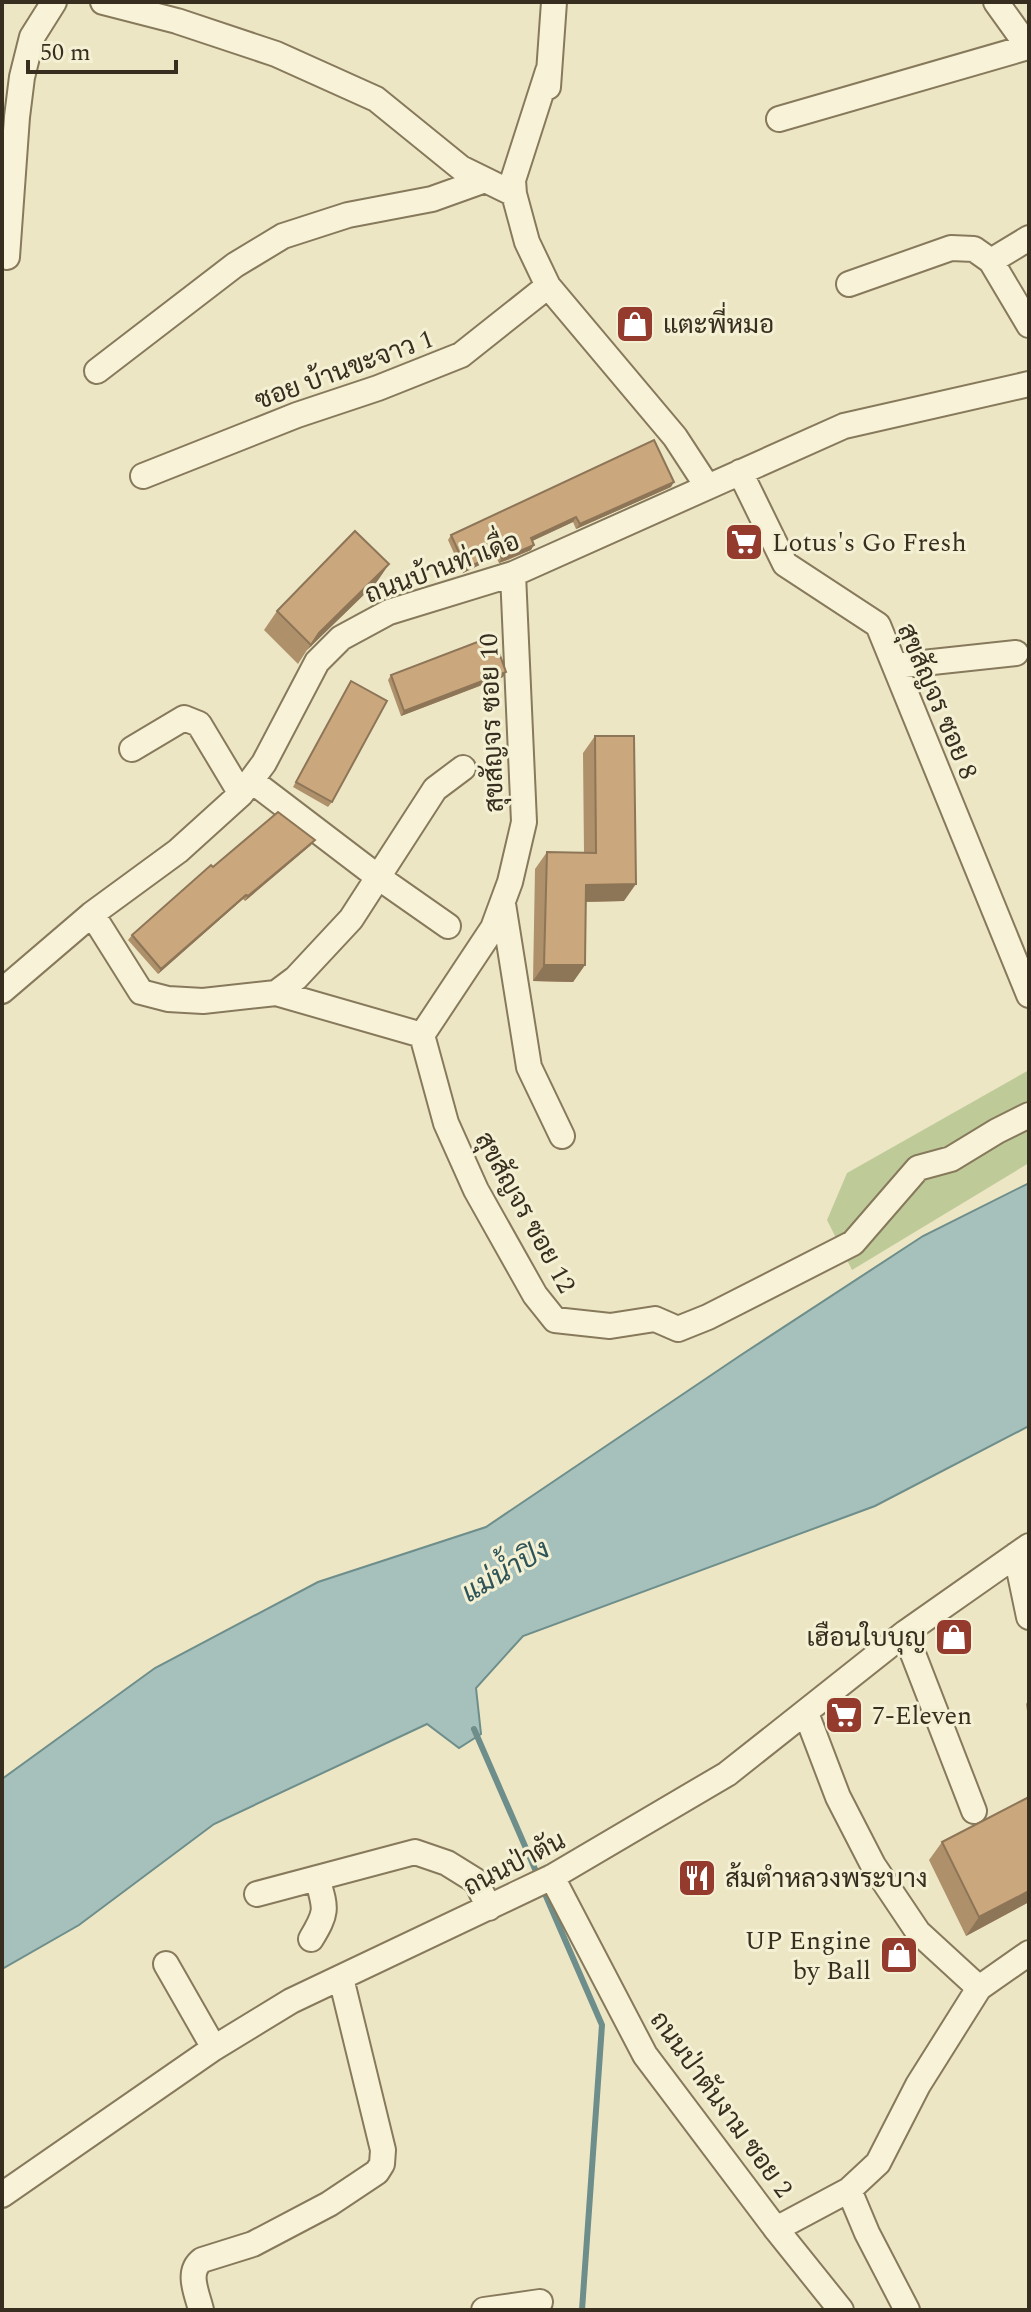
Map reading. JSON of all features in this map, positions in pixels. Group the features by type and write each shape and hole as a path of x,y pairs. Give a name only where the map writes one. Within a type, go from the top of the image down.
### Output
{"street":[{"path":"7,257 22,77 32,37 54,2"},
{"path":"514,194 523,185 548,97 554,2"},
{"path":"779,119 1029,48 996,2"},
{"path":"110,3 177,21 276,54 376,99 461,168 514,194 527,242 548,286 675,437 707,486"},
{"path":"2,95 22,77"},
{"path":"97,371 235,265 283,236 348,215 432,199 485,180"},
{"path":"991,261 1029,238"},
{"path":"849,284 951,248 974,249 991,261 1029,325"},
{"name":"ซอย บ้านขะจาว 1","path":"143,476 461,355 548,286"},
{"name":"ถนนบ้านท่าเดื่อ","path":"2,991 92,914 178,851 247,787 264,763 317,662 341,638 389,612 513,574 844,426 1029,384"},
{"name":"สุขสัญจร ซอย 8","path":"740,472 785,564 878,625 1029,995"},
{"name":"สุขสัญจร ซอย 10","path":"422,1035 493,928 510,882 524,822 513,574"},
{"path":"895,666 1016,653"},
{"path":"132,749 184,718 199,724 247,787 448,926"},
{"path":"276,993 296,978 351,919 435,789 463,768"},
{"path":"503,902 529,1067 562,1136"},
{"path":"92,914 141,992 168,999 203,1001 276,993 422,1035"},
{"name":"สุขสัญจร ซอย 12","path":"422,1035 446,1123 476,1190 535,1295 555,1320 610,1326 655,1319 678,1329 708,1317 853,1243 918,1168 951,1159 1029,1115"},
{"path":"1022,1551 1029,1617"},
{"name":"ถนนป่าตัน","path":"2,2195 214,2048 291,2001 552,1877 727,1774 905,1633 1022,1551"},
{"path":"905,1633 974,1811"},
{"path":"806,1713 838,1797 873,1865 918,1932 979,1988"},
{"path":"257,1894 415,1852 447,1863 476,1881 489,1908"},
{"name":"ถนนป่าตันงาม ซอย 2","path":"552,1877 645,2055 841,2310"},
{"path":"311,1939 325,1916 317,1878"},
{"path":"166,1964 214,2048"},
{"path":"776,2229 849,2190 878,2163 918,2085 979,1988 1024,1965"},
{"path":"201,2310 193,2277 197,2263 253,2244 316,2211 377,2172 382,2164 383,2150 341,1978"},
{"path":"849,2190 867,2233 907,2310"},
{"path":"484,2310 540,2302"}],"green space":[{"path":"1029,1070 1029,1163 852,1270 827,1220 847,1173"}],"water":[{"name":"แม่น้ำปิง","path":"1029,1183 1029,1426 875,1506 523,1636 476,1688 481,1734 459,1748 427,1724 214,1824 79,1925 2,1969 2,1779 155,1668 318,1582 486,1527 923,1236"}],"building":[{"path":"654,440 674,482 580,524 576,517 531,538 534,545 511,555 502,558 500,553 466,568 451,535"},
{"path":"355,531 389,564 319,633 311,645 277,611"},
{"path":"493,636 506,672 404,711 391,675"},
{"path":"351,681 387,701 332,802 296,782"},
{"path":"595,736 634,736 636,884 586,885 585,965 544,965 547,852 596,853"},
{"path":"278,812 315,840 161,969 132,935 211,865 213,867"},
{"path":"1029,1797 1029,1891 979,1917 942,1842"}],"waterway":[{"path":"474,1729 538,1876"},
{"path":"542,1887 602,2025 582,2310"}],"place":[{"name":"แตะพี่หมอ","path":"635,324"},
{"name":"Lotus's Go Fresh","path":"744,542"},
{"name":"เฮือนใบบุญ","path":"954,1637"},
{"name":"7-Eleven","path":"844,1715"},
{"name":"ส้มตำหลวงพระบาง","path":"697,1878"},
{"name":"UP Engine by Ball","path":"899,1955"}]}
